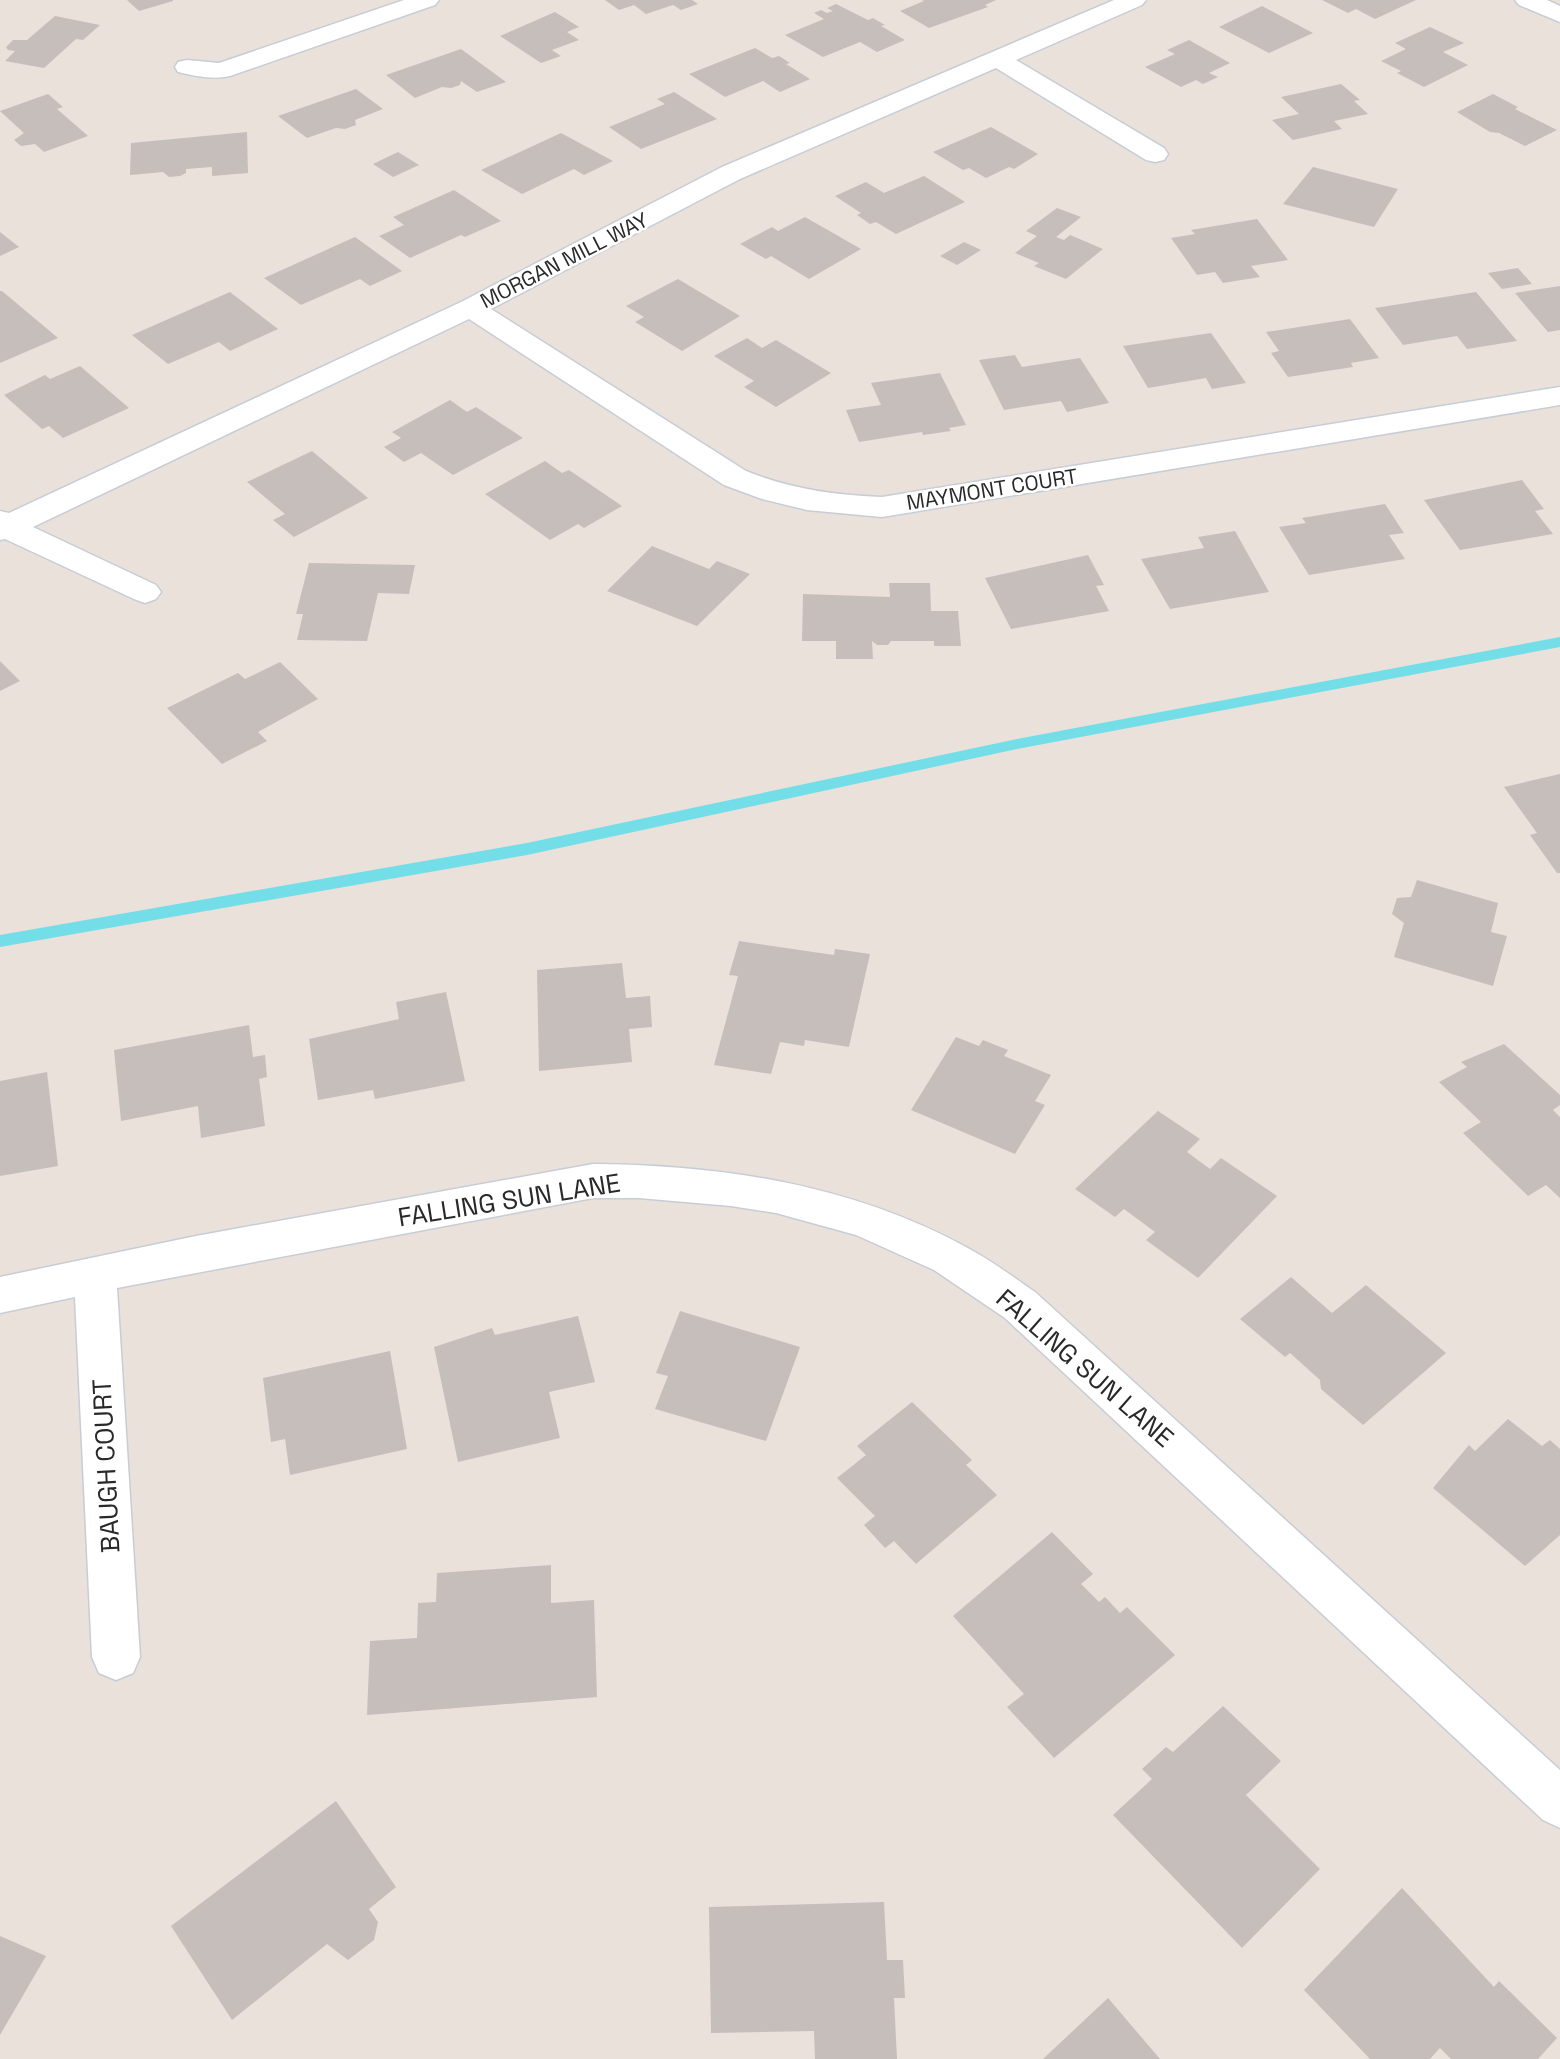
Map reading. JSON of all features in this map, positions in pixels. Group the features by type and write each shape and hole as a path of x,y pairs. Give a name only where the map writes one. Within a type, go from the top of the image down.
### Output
{"street":[{"path":"187,67 221,71 427,0"},
{"name":"MORGAN MILL WAY","path":"2,526 471,308 731,173 1134,0"},
{"path":"1527,0 1560,15"},
{"path":"996,58 1155,154"},
{"name":"MAYMONT COURT","path":"471,308 735,478 775,494 820,504 882,507 1560,396"},
{"path":"2,526 145,592"},
{"name":"FALLING SUN LANE","path":"0,1295 593,1181 633,1180 730,1188 824,1208 888,1230 949,1259 1020,1305 1559,1801"},
{"name":"BAUGH COURT","path":"95,1275 116,1657"}],"building":[{"path":"127,0 173,0 173,1 139,11"},
{"path":"605,0 692,0 698,4 681,10 673,5 646,14 634,5 619,10"},
{"path":"922,0 996,0 985,5 988,7 929,28 900,11 924,1"},
{"path":"1322,0 1416,0 1375,19 1356,9 1348,13"},
{"path":"836,4 868,20 873,18 905,40 877,52 860,42 823,57 785,35 824,19 814,13 821,10 827,13 833,11 827,8"},
{"path":"1262,6 1313,33 1269,53 1219,27"},
{"path":"555,12 579,27 567,32 579,40 552,50 561,56 541,63 500,36"},
{"path":"55,16 100,25 83,40 76,39 44,68 5,61 15,51 6,47 13,40 27,40"},
{"path":"1430,27 1464,43 1443,52 1468,65 1424,87 1381,61 1406,49 1395,43"},
{"path":"1189,40 1230,63 1209,73 1218,77 1203,84 1196,80 1181,87 1145,67 1175,54 1167,50"},
{"path":"755,48 772,58 779,56 790,63 786,64 810,79 780,92 763,81 725,97 689,74"},
{"path":"461,49 506,82 477,92 461,81 460,85 442,87 415,98 386,75"},
{"path":"1341,84 1360,100 1354,101 1368,114 1334,121 1342,129 1293,140 1272,120 1299,114 1281,97"},
{"path":"356,89 383,109 355,120 356,125 345,129 336,128 307,138 278,116"},
{"path":"674,92 717,119 641,149 609,127 665,104 657,99"},
{"path":"48,94 63,107 57,109 88,136 44,152 35,144 21,146 14,140 24,133 0,111"},
{"path":"1493,94 1518,107 1515,109 1557,130 1525,146 1499,133 1490,132 1457,112"},
{"path":"991,127 1038,154 1014,169 1009,167 986,178 969,168 963,170 933,152"},
{"path":"247,132 248,173 212,176 212,167 186,169 186,173 180,176 169,177 163,172 130,175 131,143"},
{"path":"561,133 613,161 584,175 574,169 522,194 481,170"},
{"path":"398,152 419,165 393,177 373,164"},
{"path":"1313,167 1398,189 1374,227 1283,204"},
{"path":"924,176 965,202 896,234 876,222 870,224 857,215 861,213 835,196 866,182 884,193"},
{"path":"454,190 501,221 410,258 379,236 404,225 393,217"},
{"path":"1057,208 1081,217 1056,237 1064,240 1070,235 1103,249 1066,279 1034,266 1039,263 1015,253 1037,236 1026,231"},
{"path":"805,217 861,249 809,279 771,256 766,259 740,244 772,227 778,231"},
{"path":"1257,219 1288,260 1251,266 1260,277 1223,283 1215,272 1197,275 1171,238 1195,234 1191,230"},
{"path":"0,232 19,247 0,256"},
{"path":"355,237 402,271 370,286 360,279 301,305 264,278"},
{"path":"964,242 981,250 957,265 940,256"},
{"path":"1518,268 1532,284 1502,289 1488,273"},
{"path":"678,279 740,316 682,351 635,322 644,317 626,306"},
{"path":"1560,286 1560,330 1548,332 1515,293"},
{"path":"2,291 58,338 0,363"},
{"path":"230,292 278,329 230,351 219,342 168,364 132,335"},
{"path":"1476,292 1517,341 1467,349 1457,336 1403,345 1375,308"},
{"path":"1350,319 1379,358 1351,363 1353,367 1288,377 1271,353 1279,351 1266,332"},
{"path":"1211,333 1246,383 1212,389 1206,378 1148,388 1123,346"},
{"path":"747,338 762,348 776,340 831,373 776,407 744,387 754,381 714,356"},
{"path":"1015,355 1022,367 1080,358 1109,403 1067,412 1061,401 1004,410 979,360"},
{"path":"80,366 129,408 63,438 49,426 42,429 4,395 45,375 50,379"},
{"path":"940,373 966,425 949,428 951,431 923,435 922,432 859,442 846,410 881,405 871,383"},
{"path":"450,400 467,412 476,407 523,438 453,475 421,453 404,462 384,447 401,438 392,432"},
{"path":"312,451 368,498 294,537 273,520 285,514 247,482"},
{"path":"545,461 562,473 569,470 622,506 584,528 578,524 550,540 485,494"},
{"path":"1522,480 1544,509 1535,511 1553,534 1460,550 1424,500"},
{"path":"1385,504 1404,533 1389,535 1405,559 1309,575 1279,527 1306,523 1302,518"},
{"path":"1235,531 1269,592 1170,609 1141,559 1204,548 1198,537"},
{"path":"652,546 709,569 717,561 750,574 697,626 607,591"},
{"path":"1088,555 1104,585 1096,586 1109,611 1011,629 985,578"},
{"path":"309,563 415,565 409,594 378,593 367,641 297,640 303,614 296,614"},
{"path":"889,583 930,583 931,611 958,611 961,646 934,646 934,641 891,641 888,645 877,645 872,641 873,659 836,659 836,641 802,641 803,594 890,597"},
{"path":"0,661 20,681 0,691"},
{"path":"280,662 318,699 258,732 267,741 222,764 167,708 238,673 245,679"},
{"path":"1560,774 1560,873 1557,873 1530,835 1537,833 1504,787"},
{"path":"1417,880 1498,903 1491,932 1507,936 1493,986 1394,957 1404,923 1392,914 1397,898 1411,897"},
{"path":"739,941 834,955 835,949 870,954 849,1047 805,1040 804,1046 780,1042 771,1074 714,1065 738,976 729,975"},
{"path":"622,963 626,998 650,996 652,1027 629,1029 632,1062 539,1071 537,970"},
{"path":"446,992 465,1081 375,1099 373,1090 318,1100 309,1039 399,1019 396,1002"},
{"path":"249,1025 253,1057 265,1055 267,1077 259,1079 265,1126 201,1138 198,1106 121,1121 114,1050"},
{"path":"956,1037 979,1046 983,1040 1008,1050 1004,1056 1051,1075 1035,1101 1045,1105 1015,1154 911,1110"},
{"path":"1504,1044 1560,1095 1560,1105 1553,1110 1560,1117 1560,1198 1546,1185 1528,1196 1463,1133 1481,1122 1439,1082 1467,1067 1461,1062"},
{"path":"47,1072 58,1166 0,1176 0,1081"},
{"path":"1158,1111 1200,1139 1187,1152 1210,1169 1221,1158 1277,1196 1198,1278 1146,1240 1155,1232 1124,1209 1115,1217 1075,1189"},
{"path":"1291,1277 1332,1313 1366,1285 1446,1353 1363,1425 1321,1389 1320,1380 1290,1353 1285,1357 1240,1319"},
{"path":"680,1311 800,1347 766,1441 655,1409 668,1376 656,1373"},
{"path":"578,1316 595,1382 549,1392 560,1438 458,1462 434,1347 492,1328 495,1335"},
{"path":"390,1351 407,1449 290,1475 285,1439 271,1442 263,1378"},
{"path":"912,1402 972,1460 966,1465 997,1495 916,1564 894,1541 885,1548 864,1525 875,1516 837,1478 866,1455 857,1446"},
{"path":"1508,1419 1542,1446 1550,1440 1560,1449 1560,1535 1525,1566 1433,1488 1469,1445 1475,1451"},
{"path":"1052,1532 1093,1574 1081,1584 1099,1602 1105,1597 1120,1613 1127,1607 1175,1655 1054,1758 1007,1707 1024,1694 953,1616"},
{"path":"551,1565 551,1603 594,1600 597,1697 367,1715 370,1641 417,1638 418,1603 436,1602 437,1573"},
{"path":"1223,1706 1281,1761 1246,1795 1320,1869 1242,1948 1113,1815 1152,1779 1142,1769 1166,1747 1173,1752"},
{"path":"336,1801 396,1887 369,1909 378,1922 374,1940 348,1960 327,1944 232,2020 171,1926"},
{"path":"1402,1888 1494,1987 1499,1981 1557,2038 1538,2059 1451,2059 1440,2048 1430,2059 1370,2059 1304,1990"},
{"path":"884,1902 887,1960 903,1960 905,1998 894,1998 897,2059 815,2059 814,2031 711,2033 709,1907"},
{"path":"0,1936 46,1956 0,2035"},
{"path":"1108,1998 1160,2059 1043,2059"}],"waterway":[{"path":"0,941 527,849 1017,744 1560,642"}]}
